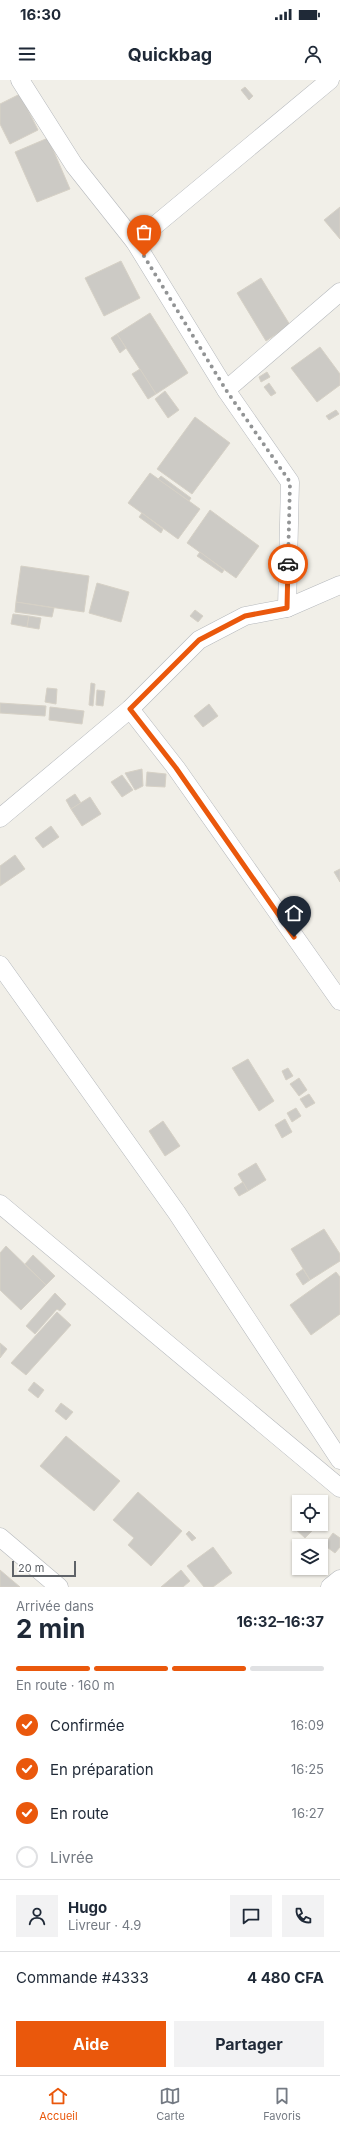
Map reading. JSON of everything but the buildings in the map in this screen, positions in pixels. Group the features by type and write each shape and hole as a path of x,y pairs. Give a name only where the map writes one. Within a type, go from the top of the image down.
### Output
{"street":[{"path":"20,80 74,165 135,242 226,390 290,482 287,608"},
{"path":"135,242 330,80"},
{"path":"226,390 340,292"},
{"path":"0,818 130,709 199,640 245,616 287,608 340,585"},
{"path":"130,709 176,768 340,1002"},
{"path":"0,965 177,1213 340,1460"},
{"path":"0,1204 340,1488"},
{"path":"0,1537 59,1587"},
{"path":"330,1587 340,1579"}],"way so far":[{"path":"144,256 226,390 290,482 288,564"}],"route":[{"path":"288,564 287,608 245,616 199,640 130,709 176,768 294,937"}]}
